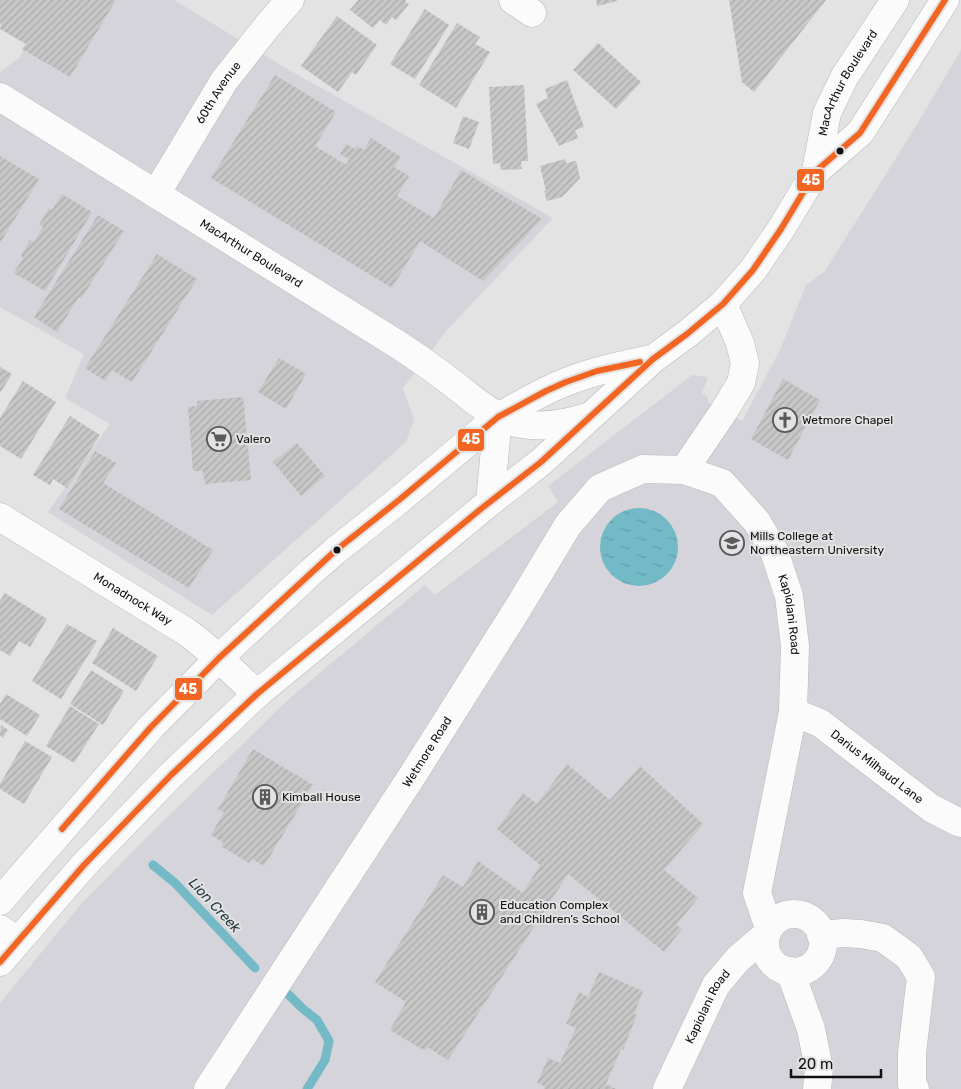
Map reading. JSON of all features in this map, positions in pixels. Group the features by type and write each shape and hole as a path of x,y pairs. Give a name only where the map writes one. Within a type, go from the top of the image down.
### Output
{"street":[{"name":"60th Avenue","path":"156,194 224,81 290,0"},
{"name":"MacArthur Boulevard","path":"816,171 827,113 846,76 894,0"},
{"name":"MacArthur Boulevard","path":"0,962 9,935 84,865 171,775 257,694 541,462 653,359 723,304 753,270 781,229 816,171 860,133 945,0"},
{"path":"930,25 961,7"},
{"name":"MacArthur Boulevard","path":"0,97 397,344 498,417 522,424 548,425 569,423 590,416"},
{"path":"684,470 741,383 744,362 740,343 723,304"},
{"name":"MacArthur Boulevard","path":"498,417 546,390 566,382 597,371 653,359"},
{"path":"490,502 498,417"},
{"path":"0,901 151,727 219,658 329,556 498,417"},
{"name":"Wetmore Road","path":"208,1089 412,776 568,525 600,488 643,469 684,470"},
{"name":"Kapiolani Road","path":"667,1089 716,985 738,959 767,932 757,893 793,712 795,646 789,596 774,551 756,522 722,483 684,470"},
{"name":"Monadnock Way","path":"0,517 197,639 257,694"},
{"name":"Darius Milhaud Lane","path":"793,712 820,723 931,808 961,823"},
{"path":"802,915 818,926 821,935 823,944 816,962 800,971 783,969 770,959 766,952 767,932 775,921 784,916 802,915"},
{"path":"821,935 843,933 883,938 909,957 917,970 921,977 912,1054 912,1084 915,1089"},
{"path":"790,971 812,1029 819,1068 817,1089"}],"shaded area":[{"path":"51,0 174,0 282,66 553,218 447,330 403,388 414,420 406,442 212,615 48,512 110,424 65,398 84,354 0,307 0,72 19,58"},
{"name":"Mills College at Northeastern University","path":"961,50 961,1089 0,1089 0,1003 81,904 292,696 425,585 435,595 558,502 548,486 692,375 708,377 702,393 708,397 708,402 742,421 780,350 806,285 824,272 910,136"}],"water":[{"path":"639,508 654,511 666,520 675,532 678,547 675,562 666,574 654,583 639,586 624,583 612,574 603,562 600,547 603,532 612,520 624,511"}],"building":[{"path":"0,0 116,0 70,77 22,49 26,44 0,29"},
{"path":"358,0 406,0 405,2 409,4 396,20 392,17 386,25 380,20 373,28 350,10"},
{"path":"596,0 617,0 617,1 597,6"},
{"path":"729,0 826,0 754,92 742,82"},
{"path":"425,9 449,25 415,79 390,64"},
{"path":"337,16 377,45 356,75 352,72 338,92 301,66"},
{"path":"457,23 480,37 475,44 490,52 456,108 419,85"},
{"path":"598,43 641,82 616,109 573,70"},
{"path":"275,75 336,112 315,146 346,165 349,159 340,154 346,144 355,149 357,146 364,150 371,138 401,157 394,167 409,176 397,196 434,218 461,170 542,219 483,281 420,241 392,288 211,178"},
{"path":"567,80 584,127 575,130 578,138 559,146 536,104 548,98 545,89"},
{"path":"524,85 528,161 521,161 522,169 501,170 500,163 493,164 489,87"},
{"path":"463,116 479,122 469,149 453,143"},
{"path":"0,156 39,179 0,243"},
{"path":"565,159 566,163 576,161 580,178 562,197 547,201 540,166"},
{"path":"62,194 92,212 45,291 14,273 23,258 21,256 30,240 34,242 43,227 39,225 49,208 52,210"},
{"path":"98,215 124,231 81,299 79,297 57,332 34,317"},
{"path":"157,254 197,279 132,382 112,370 105,381 85,368"},
{"path":"279,358 306,374 286,409 258,392"},
{"path":"0,367 12,374 0,393"},
{"name":"Wetmore Chapel","path":"783,379 820,400 788,460 751,439"},
{"path":"23,381 56,402 21,459 0,446 0,418"},
{"name":"Valero","path":"243,397 251,480 205,484 203,471 193,471 188,407 197,406 197,401"},
{"path":"70,416 100,435 67,488 53,479 50,485 33,475"},
{"path":"297,443 325,476 301,496 273,462"},
{"path":"95,451 116,463 103,483 213,550 189,588 59,509"},
{"path":"5,593 47,619 30,647 19,641 10,656 0,650 0,601"},
{"path":"67,624 97,641 61,699 32,681"},
{"path":"113,628 158,656 136,691 92,663"},
{"path":"91,670 124,691 103,725 70,704"},
{"path":"6,694 40,715 27,736 0,719 0,704"},
{"path":"70,706 99,724 74,763 46,746"},
{"path":"1,725 8,730 3,738 0,736"},
{"path":"25,741 52,757 24,804 0,789 0,784"},
{"name":"Kimball House","path":"253,749 313,785 264,866 252,859 249,863 222,847 224,843 211,835 224,812 218,809"},
{"name":"Education Complex and Children’s School","path":"567,764 610,800 640,766 703,824 664,870 698,898 676,925 682,929 664,952 568,874 448,1060 427,1047 425,1051 390,1030 406,1002 375,982 443,875 463,887 478,861 523,893 540,865 497,829 523,793 537,804"},
{"path":"599,972 643,991 634,1014 637,1015 623,1050 621,1049 606,1084 616,1089 544,1089 545,1087 537,1083 548,1058 560,1063 576,1028 566,1024 579,992 588,997"}],"waterway":[{"name":"Lion Creek","path":"153,865 175,883 255,968"},
{"name":"Lion Creek","path":"288,994 317,1020 329,1041 325,1060 307,1089"}],"transit line":[{"name":"45","path":"0,962 84,865 171,775 257,694 482,508 541,462 653,359 723,304 753,270 781,229 816,171 860,133 945,0"},
{"name":"45","path":"62,829 151,727 219,658 335,551 498,417 566,382 597,371 640,362"}],"place":[{"name":"Wetmore Chapel","path":"785,420"},
{"name":"Valero","path":"219,439"},
{"name":"Mills College at Northeastern University","path":"732,543"},
{"name":"Kimball House","path":"265,797"},
{"name":"Education Complex and Children’s School","path":"482,912"}]}
